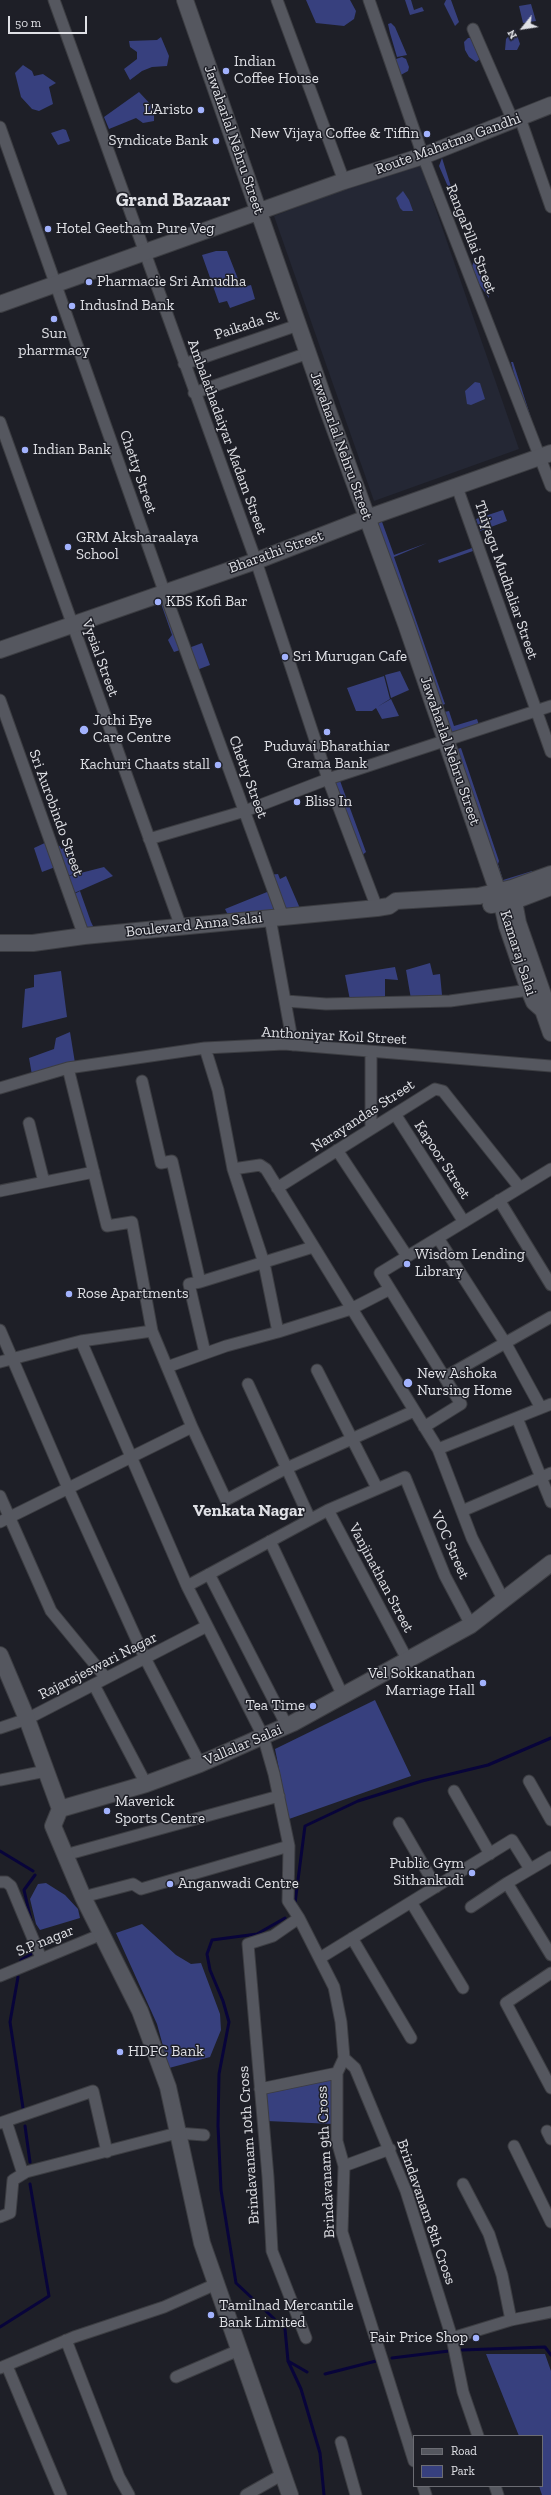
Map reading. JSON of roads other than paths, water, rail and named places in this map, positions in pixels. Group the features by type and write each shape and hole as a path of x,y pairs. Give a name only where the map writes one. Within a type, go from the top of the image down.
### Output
{"street":[{"name":"Ambalathadaiyar Madam Street","path":"54,0 146,252 194,393 256,561 328,779 383,907"},
{"name":"Jawaharlal Nehru Street","path":"185,0 298,325 446,742 506,896"},
{"path":"277,0 344,181"},
{"name":"RangaPillai Street","path":"369,0 423,156 546,455 551,486"},
{"path":"473,29 516,119 551,207"},
{"name":"Route Mahatma Gandhi","path":"146,252 344,181 423,156 551,105"},
{"name":"Chetty Street","path":"0,127 57,284 164,592 245,811 276,917 293,1045"},
{"path":"0,304 146,252"},
{"name":"Paikada St","path":"184,364 298,325"},
{"path":"194,393 308,353"},
{"name":"Vysial Street","path":"0,422 181,927"},
{"name":"Bharathi Street","path":"0,650 256,561 367,518 546,455"},
{"name":"Thiyagu Mudhaliar Street","path":"458,487 551,752"},
{"name":"Sri Aurobindo Street","path":"0,700 84,936"},
{"path":"149,838 245,811 328,779 446,742 551,706"},
{"name":"Boulevard Anna Salai","path":"506,896 551,874"},
{"path":"518,923 530,901 546,889"},
{"name":"Boulevard Anna Salai","path":"0,943 33,943 84,936 383,907 396,901 479,896 506,896 546,889"},
{"name":"Kamaraj Salai","path":"506,896 518,923 545,1000 543,1010"},
{"name":"Kamaraj Salai","path":"506,896 507,926 529,990 534,1002 543,1010 551,1033"},
{"path":"286,1001 326,1004 450,1001 529,990"},
{"name":"Anthoniyar Koil Street","path":"0,1088 68,1068 205,1048 293,1045 551,1066"},
{"path":"205,1048 218,1090 233,1169 264,1263 278,1332"},
{"path":"371,1052 371,1129"},
{"path":"68,1068 107,1226 132,1222 152,1331 192,1427 226,1500 287,1468 414,1411"},
{"path":"142,1081 160,1163 172,1161 200,1282"},
{"name":"Narayandas Street","path":"277,1188 431,1090 438,1089 442,1091 520,1188"},
{"name":"Kapoor Street","path":"395,1114 464,1222"},
{"path":"28,1123 44,1182"},
{"path":"337,1150 407,1256"},
{"path":"233,1169 263,1166 277,1188 438,1449 472,1538 503,1599"},
{"path":"424,1427 461,1404 380,1273 551,1169"},
{"path":"0,1191 94,1172"},
{"path":"499,1200 551,1285"},
{"path":"438,1238 546,1406 438,1449"},
{"path":"205,1353 189,1284 264,1263 313,1246"},
{"path":"167,1367 205,1353 351,1309 390,1289"},
{"path":"445,1378 551,1317"},
{"path":"0,1330 68,1488 145,1658 200,1764"},
{"path":"0,1362 81,1341 152,1331"},
{"path":"81,1341 187,1586 263,1736 279,1796 289,1846 288,1901 299,1918 334,1987 341,2022 344,2058"},
{"path":"187,1586 310,1519 377,1488 318,1370"},
{"path":"248,1384 310,1519"},
{"path":"517,1418 547,1475 551,1502"},
{"path":"4,1520 192,1427"},
{"path":"462,1511 547,1475"},
{"name":"VOC Street","path":"377,1488 405,1477 445,1576 471,1625"},
{"path":"0,1496 4,1520 51,1611 106,1678"},
{"name":"Vanjinathan Street","path":"328,1510 408,1661"},
{"path":"270,1541 343,1696"},
{"name":"Vallalar Salai","path":"60,1808 146,1784 200,1764 287,1726 408,1661 471,1625 551,1563"},
{"path":"209,1574 287,1726"},
{"name":"Rajarajeswari Nagar","path":"0,1728 27,1719 207,1626"},
{"path":"0,1655 27,1719 60,1808 53,1826 83,1897 140,2011 168,2087 202,2243 290,2495"},
{"path":"94,1685 146,1784"},
{"path":"0,1780 46,1771"},
{"path":"529,1781 551,1820"},
{"path":"454,1791 490,1854"},
{"path":"65,1855 279,1796"},
{"path":"399,1823 436,1887"},
{"path":"320,1958 512,1840 530,1870"},
{"path":"83,1897 133,1884 141,1889 289,1846"},
{"path":"471,1907 551,1856"},
{"path":"0,1882 6,1882 11,1886 41,1958"},
{"path":"507,1883 551,1955"},
{"path":"411,1902 463,1988"},
{"name":"Brindavanam 10th Cross","path":"299,1918 273,1936 248,1944 268,2177 272,2251 306,2338"},
{"name":"S.P nagar","path":"0,1976 102,1934"},
{"path":"352,1938 411,2038"},
{"path":"551,1973 506,2003 548,2076 551,2088"},
{"name":"Brindavanam 9th Cross","path":"344,2058 337,2073 337,2141 344,2166 342,2232 413,2457"},
{"name":"Brindavanam 8th Cross","path":"344,2058 355,2068 390,2149 406,2191 452,2338 463,2392 478,2435"},
{"path":"260,2089 337,2073"},
{"path":"23,2174 3,2122 93,2091 107,2152"},
{"path":"0,2217 10,2213 14,2180 23,2174 177,2133 204,2135"},
{"path":"514,2146 551,2222"},
{"path":"344,2166 390,2149"},
{"path":"463,2184 489,2234 502,2275 511,2320"},
{"path":"61,2495 4,2367 66,2340 164,2307 216,2284"},
{"path":"452,2338 511,2320 551,2312"},
{"path":"66,2340 119,2477 129,2495"},
{"path":"176,2377 239,2350"},
{"path":"341,2442 356,2495"},
{"path":"246,2495 283,2474"}],"waterway":[{"path":"295,1903 305,1826 358,1801 422,1781 488,1765 551,1738"},
{"path":"0,1851 33,1871"},
{"path":"31,1920 24,1890 35,1875"},
{"path":"285,1918 257,1934 212,1940 207,1954 210,1970 223,2001 229,2022 219,2074 218,2126 221,2190 236,2283 285,2329 288,2361 301,2389 320,2453 324,2495"},
{"path":"21,1960 36,1951"},
{"path":"18,1977 10,2022 23,2108"},
{"path":"25,2126 30,2162"},
{"path":"0,2327 49,2296 30,2184"},
{"path":"462,2350 545,2347 551,2355"},
{"path":"392,2358 449,2351"},
{"path":"288,2361 307,2372"},
{"path":"325,2374 376,2361"}],"place":[{"name":"Indian Coffee House","path":"226,71"},
{"name":"L'Aristo","path":"201,110"},
{"name":"New Vijaya Coffee & Tiffin","path":"427,134"},
{"name":"Syndicate Bank","path":"216,141"},
{"name":"Hotel Geetham Pure Veg","path":"48,229"},
{"name":"Pharmacie Sri Amudha","path":"89,282"},
{"name":"IndusInd Bank","path":"72,306"},
{"name":"Sun pharrmacy","path":"54,319"},
{"name":"Indian Bank","path":"25,450"},
{"name":"GRM Aksharaalaya School","path":"68,547"},
{"name":"KBS Kofi Bar","path":"158,602"},
{"name":"Sri Murugan Cafe","path":"285,657"},
{"name":"Jothi Eye Care Centre","path":"84,730"},
{"name":"Puduvai Bharathiar Grama Bank","path":"327,732"},
{"name":"Kachuri Chaats stall","path":"218,765"},
{"name":"Bliss In","path":"297,802"},
{"name":"Wisdom Lending Library","path":"407,1264"},
{"name":"Rose Apartments","path":"69,1294"},
{"name":"New Ashoka Nursing Home","path":"408,1383"},
{"name":"Vel Sokkanathan Marriage Hall","path":"483,1683"},
{"name":"Tea Time","path":"313,1706"},
{"name":"Maverick Sports Centre","path":"107,1811"},
{"name":"Public Gym Sithankudi","path":"472,1873"},
{"name":"Anganwadi Centre","path":"170,1884"},
{"name":"HDFC Bank","path":"120,2052"},
{"name":"Tamilnad Mercantile Bank Limited","path":"211,2315"},
{"name":"Fair Price Shop","path":"476,2338"}],"district":[{"name":"Grand Bazaar","path":"173,201"},
{"name":"Venkata Nagar","path":"249,1511"}]}
